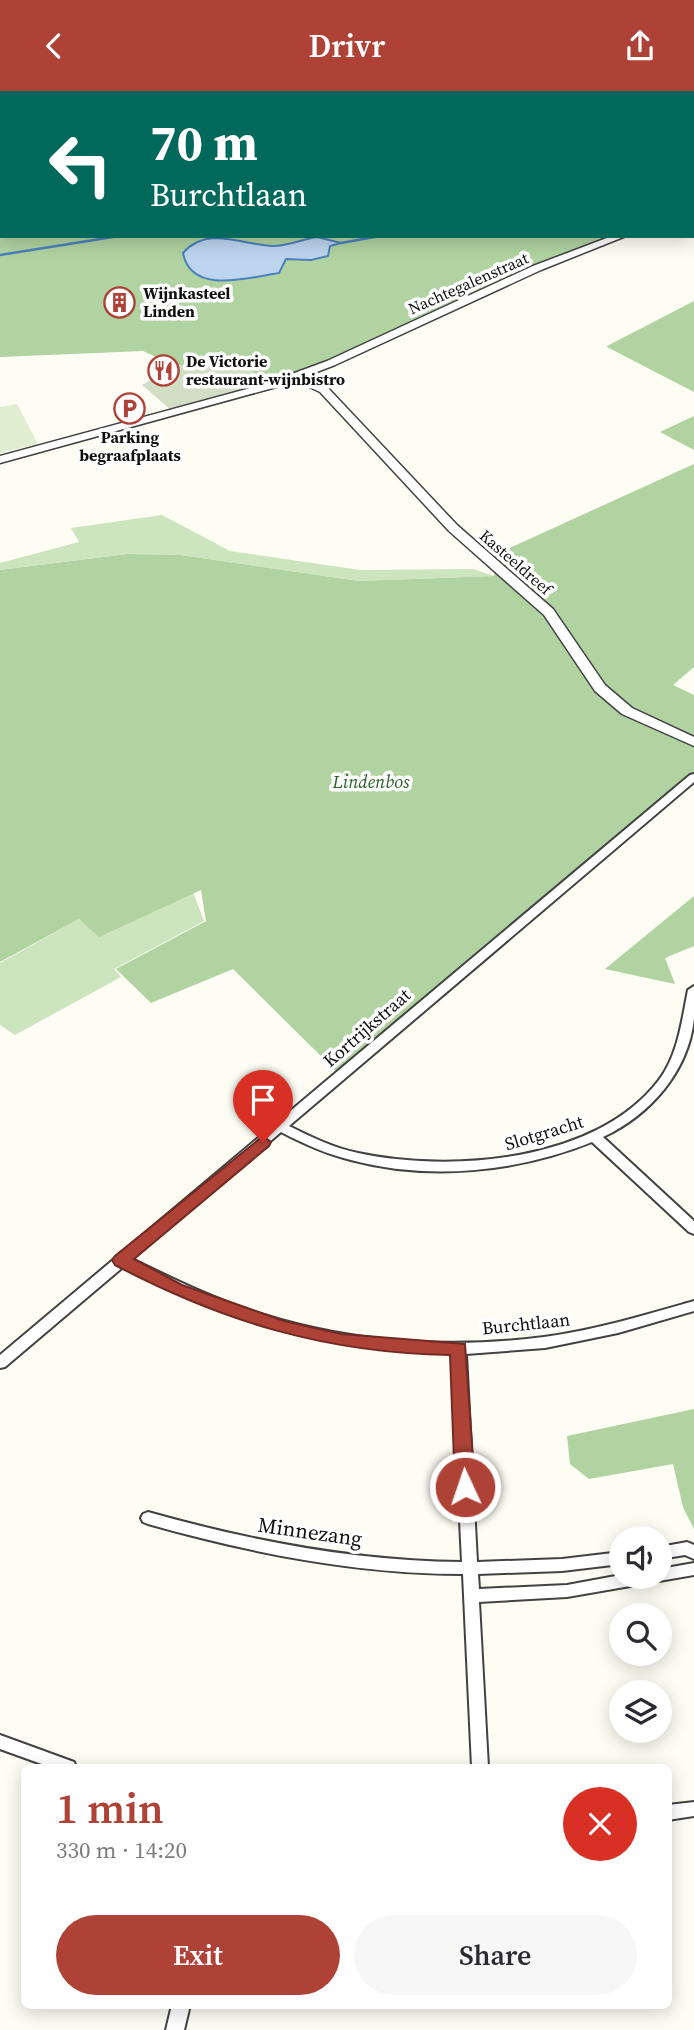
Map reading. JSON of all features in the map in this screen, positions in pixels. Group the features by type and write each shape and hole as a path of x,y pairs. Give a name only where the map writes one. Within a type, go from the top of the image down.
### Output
{"street":[{"name":"Nachtegalenstraat","path":"311,379 331,363 537,268 616,238"},
{"path":"0,460 267,387 311,379"},
{"name":"Kasteeldreef","path":"311,379 453,529 549,612 600,688 627,711 694,742"},
{"name":"Kortrijkstraat","path":"0,1363 694,777"},
{"name":"Slotgracht","path":"281,1127 317,1144 359,1158 426,1166 514,1162 594,1136 637,1109 662,1085 685,1035 694,990"},
{"path":"594,1136 694,1229"},
{"name":"Burchtlaan","path":"121,1260 176,1289 282,1328 341,1341 395,1347 518,1347 576,1339 640,1324 694,1306"},
{"path":"459,1348 468,1570 480,1764"},
{"name":"Minnezang","path":"148,1518 253,1546 320,1558 468,1570 564,1567 609,1560"},
{"path":"672,1551 687,1548 694,1553"},
{"path":"471,1596 567,1591 694,1569"},
{"path":"0,1742 60,1764"},
{"path":"672,1812 694,1809"},
{"path":"175,2030 180,2009"}],"green space":[{"path":"0,238 219,238 608,238 495,284 301,372 268,382 235,360 175,366 143,351 0,357","holes":["208,239 277,246 319,239 340,243 286,259 279,273 188,267 183,253 191,246"]},
{"path":"694,301 694,392 607,347 607,346"},
{"path":"235,360 268,382 171,410 142,385 175,366"},
{"path":"17,404 38,444 0,453 0,407"},
{"path":"694,416 694,450 660,432"},
{"name":"Lindenbos","path":"694,464 694,667 673,685 694,695 694,772 338,1073 233,969 151,1003 116,969 206,921 201,890 99,937 79,919 0,962 0,570 128,554 180,555 359,581 494,576 496,564 492,556"},
{"path":"162,515 230,551 360,570 473,569 494,576 359,581 180,555 128,554 0,570 0,563 79,542 71,528"},
{"path":"193,892 204,921 114,969 121,977 15,1035 0,1025 0,963 79,919 98,934"},
{"path":"694,896 694,946 665,958 675,984 605,969"},
{"path":"694,1409 694,1529 683,1507 673,1464 589,1479 570,1464 567,1436"}],"water":[{"path":"214,238 262,245 285,245 313,238 341,243 330,246 328,256 311,260 286,259 279,273 224,281 197,275 188,266 183,253 203,240"}],"waterway":[{"path":"0,255 106,238"},
{"path":"341,243 369,238"}],"place":[{"name":"Wijnkasteel Linden","path":"120,302"},
{"name":"De Victorie restaurant-wijnbistro","path":"163,370"},
{"name":"Parking begraafplaats","path":"130,408"}],"route":[{"path":"263,1142 121,1260 176,1289 282,1328 341,1341 395,1347 459,1348 465,1487"}]}
